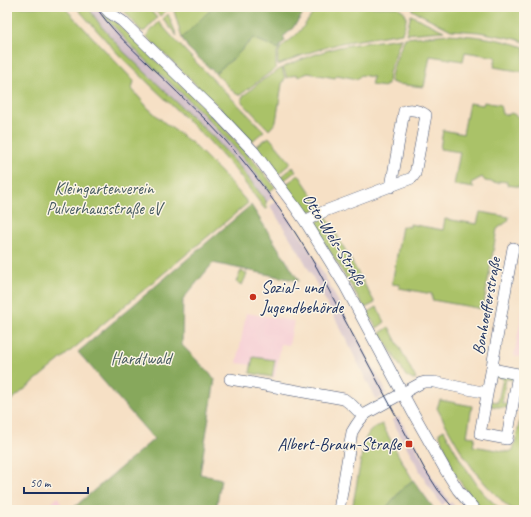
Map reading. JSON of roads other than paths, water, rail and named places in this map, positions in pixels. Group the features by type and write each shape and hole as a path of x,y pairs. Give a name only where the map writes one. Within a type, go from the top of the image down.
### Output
{"street":[{"name":"Otto-Wels-Straße","path":"104,7 122,21"},
{"name":"Otto-Wels-Straße","path":"112,7 122,21 218,114 254,152 305,221 347,289 446,471 458,490 475,510"},
{"path":"305,221 332,208 391,187 412,178 415,174 426,115 423,112 404,111 391,187"},
{"name":"Bonhoefferstraße","path":"492,369 518,374 507,439 480,434 513,248"},
{"path":"230,379 344,399 363,416"},
{"path":"338,510 352,432 363,416 371,410 425,382 434,382 487,393"}],"tram line":[{"path":"96,7 107,22 133,50 224,139 239,156 280,210 317,268 424,468 438,490 455,510"}],"place":[{"name":"Sozial- und Jugendbehörde","path":"253,297"},
{"name":"Albert-Braun-Straße","path":"409,444"}],"park label":[{"name":"Kleingartenverein Pulverhausstraße eV","path":"104,198"},
{"name":"Hardtwald","path":"141,358"}]}
